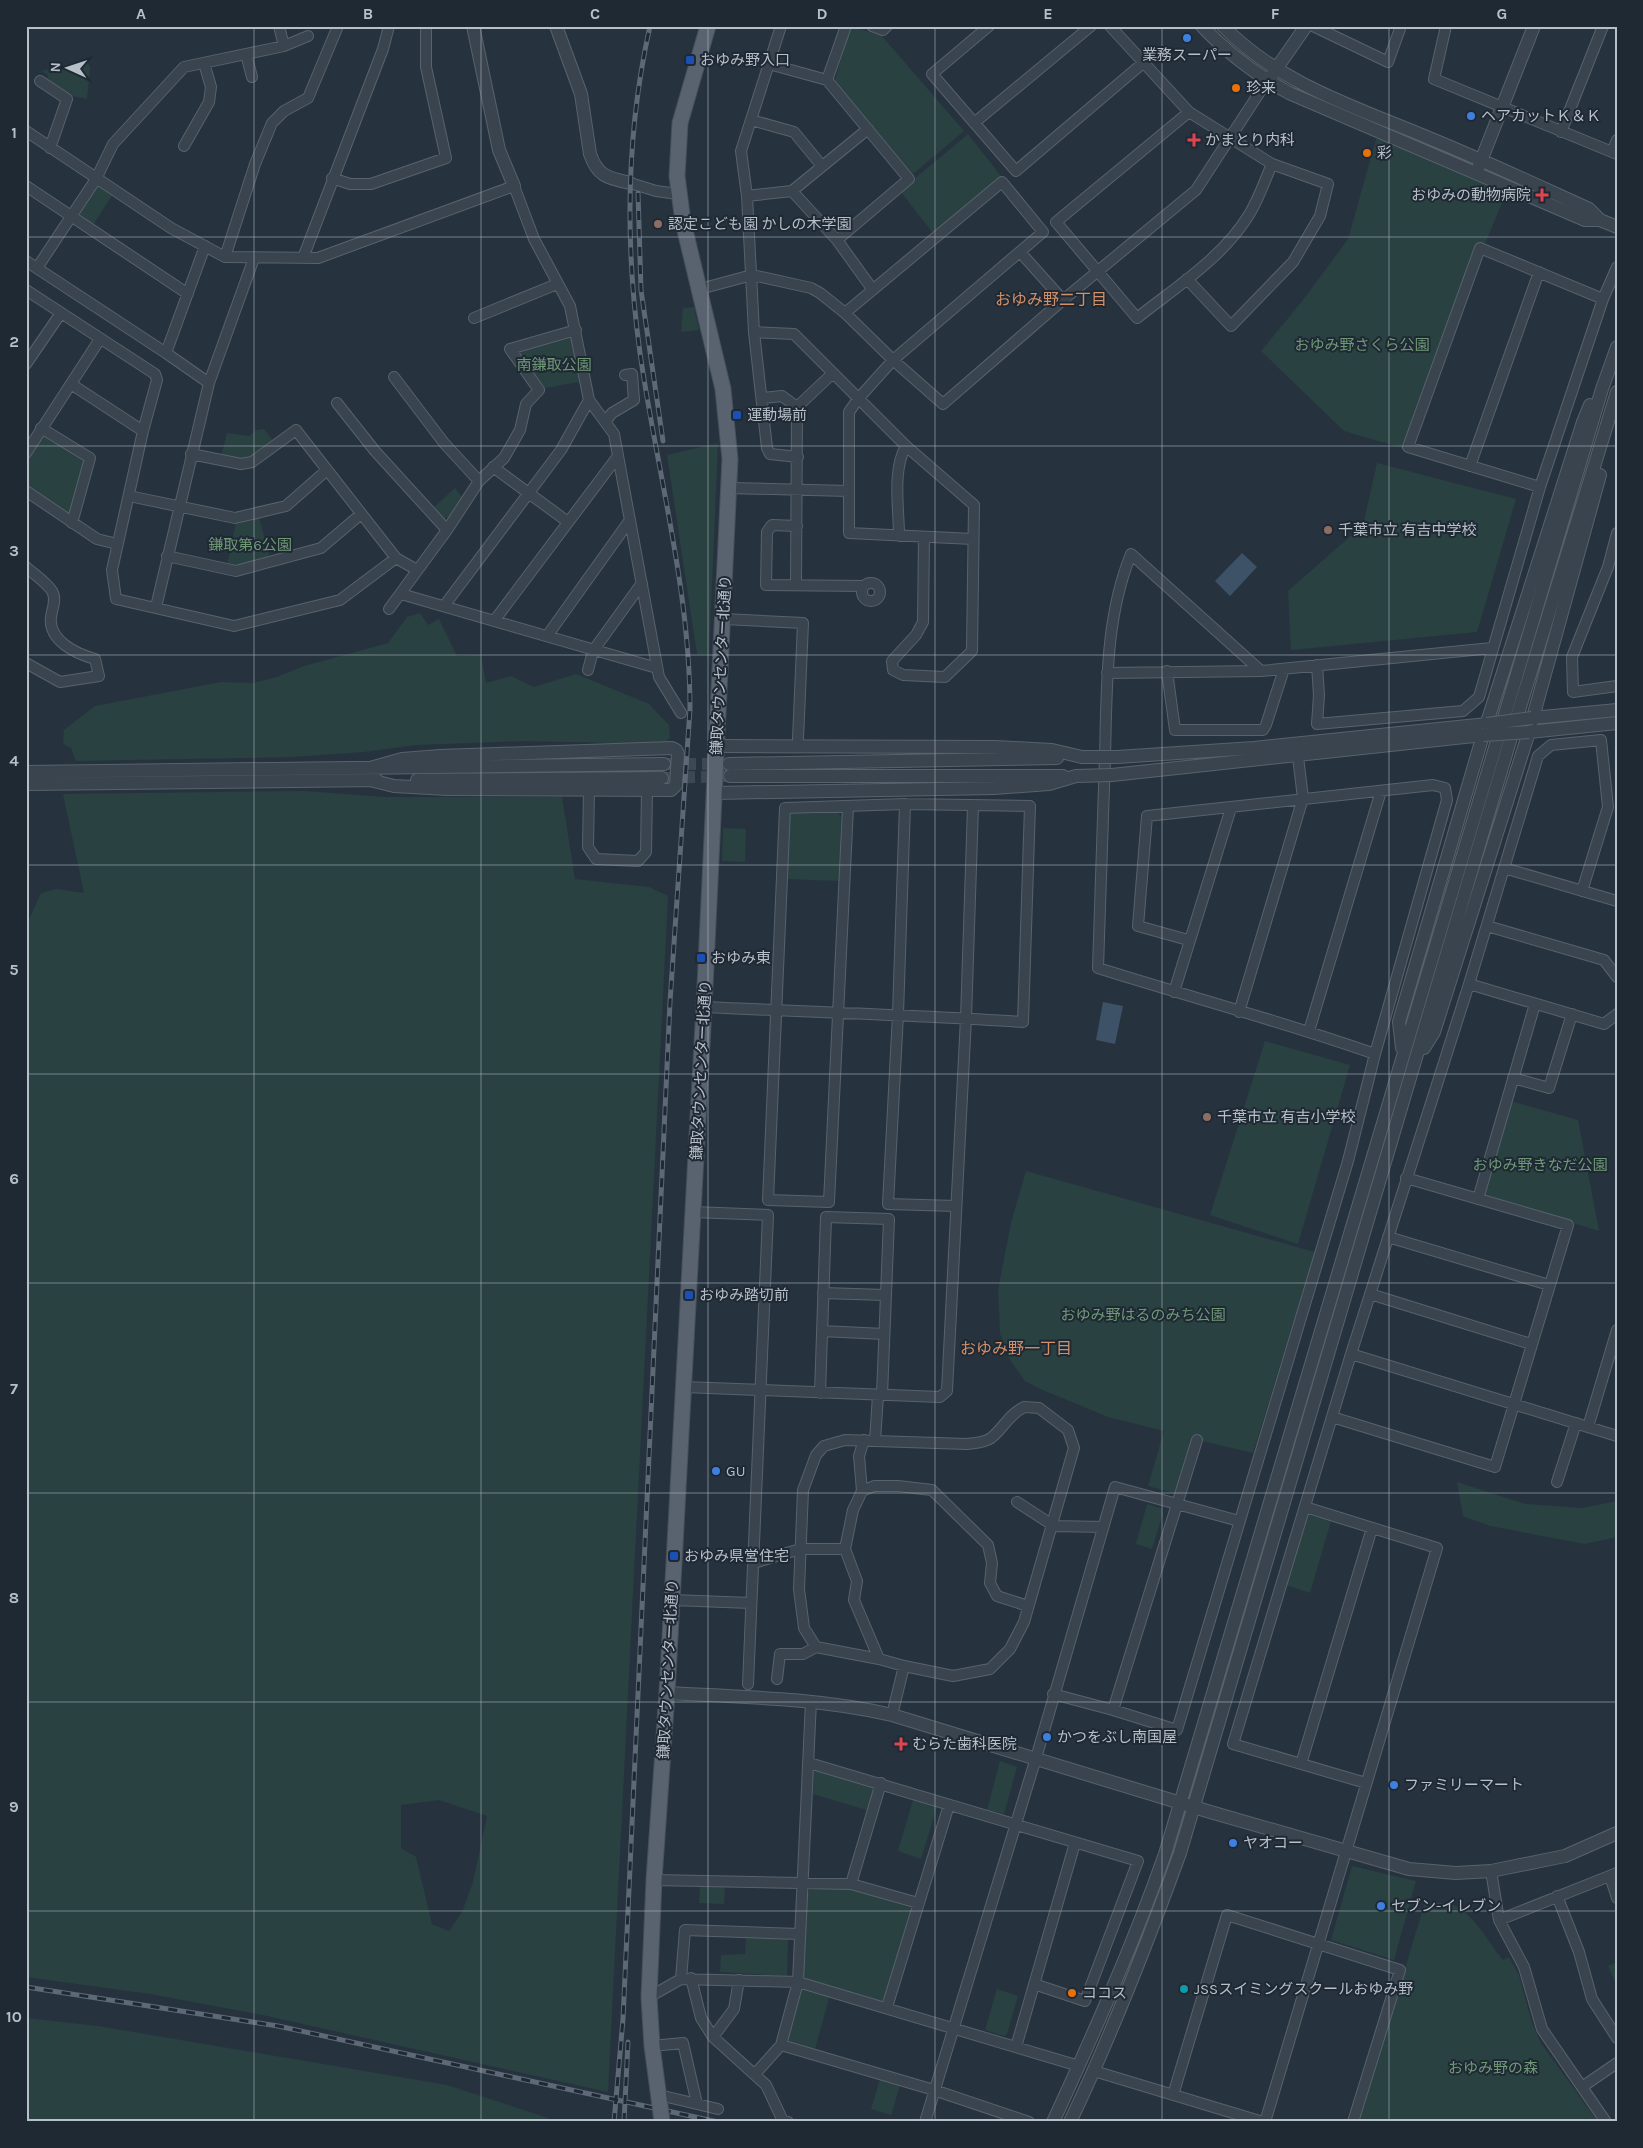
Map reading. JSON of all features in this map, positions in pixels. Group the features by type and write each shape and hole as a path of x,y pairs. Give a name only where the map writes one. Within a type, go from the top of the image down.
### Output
{"main road":[{"name":"鎌取タウンセンター北通り","path":"662,2122 652,2046 649,1997 654,1880 667,1693 684,1386 724,619 729,488 729,433 723,389 678,194 677,161 680,123 708,26"}],"street":[{"path":"279,26 284,46"},
{"path":"225,257 255,164 272,123 284,111 308,98 338,26"},
{"path":"303,258 383,48 389,26"},
{"path":"332,178 350,184 370,184 446,158 426,68 426,26"},
{"path":"473,26 499,150 534,238 570,306 588,400 614,434 659,677 681,713"},
{"path":"556,26 577,81 593,164 607,178 656,191 678,194"},
{"path":"781,26 741,151 747,196 754,332 763,398 767,448 770,454 798,457"},
{"path":"827,80 846,26"},
{"path":"872,26 883,30 887,26"},
{"path":"989,26 932,74 1016,171 1142,63"},
{"path":"974,123 1091,26"},
{"path":"1110,26 1189,112 1272,164 1328,184 1320,216 1293,262 1231,326 1187,279"},
{"path":"1202,26 1220,44 1267,81 1365,127 1584,220 1600,220 1617,227"},
{"path":"1223,26 1276,69 1336,99 1426,136 1589,209 1600,220"},
{"path":"700,289 752,275 811,288 845,313 893,360 943,404 1063,300 1196,190 1267,81 1306,26"},
{"path":"1313,26 1388,62 1401,26"},
{"path":"1446,26 1434,79 1614,153 1617,140"},
{"path":"1476,173 1534,26"},
{"path":"1561,132 1604,26"},
{"path":"37,268 96,179 113,144 184,67 284,46 308,36"},
{"path":"246,54 252,77"},
{"path":"184,146 209,102 211,87 204,63"},
{"path":"769,64 827,80 909,179 837,240"},
{"path":"40,81 67,99 50,148"},
{"path":"1189,112 1056,222 1137,318 1187,279 1232,238 1250,213 1272,164"},
{"path":"751,120 794,132 822,166"},
{"path":"747,196 792,191 868,129"},
{"path":"26,131 171,228 225,257 318,258 514,186"},
{"path":"845,313 1002,182 1043,232 893,360 858,399 849,412 849,533 973,538"},
{"path":"27,188 72,214 188,294"},
{"path":"792,191 837,240 873,290"},
{"path":"166,354 205,246"},
{"path":"1540,487 1408,447 1480,248 1603,299"},
{"path":"1020,252 1063,300"},
{"path":"156,607 178,506 209,382 254,258"},
{"path":"26,261 209,382"},
{"path":"1317,665 1319,695 1317,724 1463,711 1479,697 1540,487 1603,299 1617,267"},
{"path":"1470,466 1539,272"},
{"path":"474,318 557,284"},
{"path":"26,290 155,374 158,380 143,431 112,570 116,599 234,626 340,600 396,558"},
{"path":"26,364 61,313"},
{"path":"389,609 448,530 479,481 504,458 520,430 526,404 539,390 510,349 576,330"},
{"path":"754,332 794,334 906,446 974,505 972,651 945,677 903,675 893,670 892,661 916,635 923,622 924,537"},
{"path":"26,453 100,339"},
{"path":"1054,2122 1149,1900 1180,1802 1403,1050 1602,389 1617,347"},
{"path":"796,585 797,407 833,372"},
{"path":"605,422 612,413 634,400 632,374 625,375"},
{"path":"394,377 444,443 479,481"},
{"path":"71,384 143,431"},
{"path":"1403,1050 1399,1022 1485,730 1582,422 1591,402 1602,389"},
{"path":"1070,2122 1094,2072 1164,1895 1194,1807 1517,716 1617,392"},
{"path":"763,398 782,396 797,407"},
{"path":"444,606 561,450 588,400"},
{"path":"337,403 375,451 448,530"},
{"path":"1418,1053 1428,1044 1434,1032 1529,732 1602,466 1611,412"},
{"path":"41,428 90,458 72,523"},
{"path":"191,454 241,464 252,462 296,430 396,558 417,570"},
{"path":"899,536 899,468 900,456 906,446"},
{"path":"494,621 618,456"},
{"path":"493,467 568,522"},
{"path":"129,496 235,518 286,506 327,470"},
{"path":"729,488 849,491"},
{"path":"26,491 97,539 117,544"},
{"path":"168,556 236,570 321,548 361,514"},
{"path":"547,636 630,520"},
{"path":"797,526 772,526 767,532 766,585 864,586"},
{"path":"1617,533 1608,566 1572,656 1573,692 1617,686"},
{"path":"1261,672 1131,554 1120,579 1112,619 1108,673 1098,968 1239,1012 1310,1031 1375,1054"},
{"path":"26,567 52,591 54,600 50,620 56,636 76,653 95,659 100,676 60,682 26,663"},
{"path":"588,670 593,651 642,583"},
{"path":"401,594 657,668"},
{"path":"724,619 803,623 798,739"},
{"path":"1108,673 1167,671 1261,672 1284,668 1492,648"},
{"path":"1167,671 1175,730 1263,730 1284,668"},
{"path":"1617,710 1532,718 1485,730 1298,756 1112,775 730,770 1117,757 1485,730 1529,732 1617,723"},
{"path":"1366,1783 1233,1744 1351,1354 1469,984 1538,756 1551,745 1600,740 1608,807 1582,891"},
{"path":"717,746 996,747 1052,750 1082,757"},
{"path":"672,748 678,754 676,785 674,789 447,789 394,786 370,774 402,759 440,756 672,748"},
{"path":"1239,1012 1303,798 1298,756"},
{"path":"370,774 664,764"},
{"path":"26,772 74,777 370,774 662,778"},
{"path":"715,793 994,788 1049,784 1076,776"},
{"path":"26,784 74,777"},
{"path":"1053,1694 1177,1730 1348,1161 1375,1054 1447,800 1445,788 1433,785 1147,816 1138,926 1188,940"},
{"path":"589,790 588,847 596,859 638,861 646,852 647,790"},
{"path":"1310,1031 1381,791"},
{"path":"704,1007 776,1010 837,1014 898,1014 1023,1022 1030,806 906,804 785,808 776,1010 768,1200 829,1202 837,1014 848,807"},
{"path":"906,804 888,1204 956,1206"},
{"path":"684,1386 940,1397 947,1392 966,1018 973,806"},
{"path":"1174,992 1188,940 1231,808"},
{"path":"1504,868 1617,901"},
{"path":"1487,926 1604,960 1617,977"},
{"path":"1469,984 1604,1024 1617,1014"},
{"path":"1478,1199 1536,1004"},
{"path":"1513,1078 1549,1088 1572,1014"},
{"path":"1332,1416 1495,1467 1568,1225 1406,1178"},
{"path":"693,1212 768,1215 748,1684"},
{"path":"820,1393 826,1217 889,1219 884,1334 875,1441"},
{"path":"1388,1237 1549,1285"},
{"path":"823,1293 886,1295"},
{"path":"1370,1294 1531,1344"},
{"path":"1588,1427 1617,1330"},
{"path":"822,1331 884,1334"},
{"path":"1351,1354 1617,1436"},
{"path":"1606,1366 1617,1369"},
{"path":"776,1679 780,1654 803,1654 816,1647 879,1658 904,1666 953,1676 990,1669 1010,1649 1024,1622 1054,1526 1074,1448 1068,1430 1039,1408 1024,1407 1011,1414 990,1438 981,1442 967,1444 864,1440 835,1442 824,1446 816,1455 803,1490 800,1549 800,1611 804,1628 816,1647"},
{"path":"1557,1482 1576,1423"},
{"path":"864,1440 859,1456 862,1491 853,1510 845,1549 857,1580 854,1600 879,1658"},
{"path":"1113,1710 1197,1440"},
{"path":"862,1491 874,1486 898,1486 932,1490 988,1546 992,1563 990,1583 996,1596 1028,1606"},
{"path":"925,2122 1036,1758 1053,1694 1115,1487 1239,1520"},
{"path":"1016,1502 1054,1526 1103,1527"},
{"path":"1094,2072 1264,2122 1437,1548 1305,1507"},
{"path":"1302,1764 1372,1528"},
{"path":"754,1563 800,1549 845,1549"},
{"path":"672,1600 751,1603"},
{"path":"892,1715 904,1666"},
{"path":"667,1693 811,1701 852,1706 892,1715 1194,1807 1409,1868 1456,1872 1491,1871 1565,1856 1617,1833"},
{"path":"755,2074 781,2045 798,1982 811,1701"},
{"path":"808,1763 881,1783 948,1805 1138,1861 1085,2001 1034,1984"},
{"path":"851,1884 881,1783"},
{"path":"887,2007 948,1805"},
{"path":"1016,2046 1075,1843"},
{"path":"1491,1871 1499,1920 1524,1967 1542,2029 1606,2122"},
{"path":"1499,1920 1613,1874 1617,1898"},
{"path":"654,1880 851,1884 918,1904"},
{"path":"1557,1896 1579,1952 1592,1999 1617,2038"},
{"path":"1173,2095 1227,1915 1400,1970 1354,2122"},
{"path":"788,2122 783,2121 766,2085 713,2037 701,2018 686,1978 686,1930 800,1934"},
{"path":"649,1997 686,1978 798,1982 887,2007 1079,2066"},
{"path":"713,2037 734,2009 739,1980"},
{"path":"652,2046 682,2044 697,2104"},
{"path":"781,2045 934,2090 1030,2122"},
{"path":"1582,2087 1617,2063"},
{"path":"659,2100 697,2104 718,2109"}],"green space":[{"path":"854,27 882,36 964,131 913,174 835,81 849,28"},
{"path":"87,62 90,67 87,99 73,96 50,83 47,74 41,71"},
{"path":"968,134 1001,176 933,233 900,191"},
{"name":"おゆみ野さくら公園","path":"1377,136 1507,191 1485,244 1480,242 1402,448 1344,431 1261,351 1303,300 1348,239"},
{"path":"100,186 113,194 93,225 79,216 78,212 94,187"},
{"path":"694,307 699,330 681,332 683,308"},
{"name":"南鎌取公園","path":"571,338 579,382 545,388 518,353"},
{"path":"264,429 274,442 247,461 221,457 227,433 249,436 256,430"},
{"path":"43,434 84,461 72,515 67,516 26,486 26,458"},
{"path":"718,443 709,654 697,654 667,455"},
{"path":"1377,463 1516,499 1477,632 1291,650 1288,591 1363,525"},
{"path":"455,488 463,498 449,518 443,518 434,507"},
{"name":"鎌取第6公園","path":"259,517 270,558 236,566 227,565 236,523"},
{"path":"420,613 428,625 439,619 457,656 481,655 486,683 511,676 534,687 576,674 649,704 669,725 670,737 664,744 524,741 417,745 364,752 291,757 76,761 71,748 63,744 64,730 95,706 221,682 253,683 277,677 304,666 388,643 407,617"},
{"path":"304,791 385,797 562,797 575,879 649,887 668,896 608,2092 258,2014 150,1994 26,1977 26,926 41,893 56,889 84,893 63,794","holes":["439,1800 487,1816 473,1882 462,1912 449,1931 432,1924 416,1857 401,1848 401,1805"]},
{"path":"837,811 841,817 839,881 787,879 789,816 793,812"},
{"path":"723,828 746,829 745,862 722,861"},
{"path":"1265,1041 1350,1065 1298,1244 1210,1215"},
{"name":"おゆみ野きなだ公園","path":"1511,1101 1578,1120 1599,1231 1482,1195"},
{"name":"おゆみ野はるのみち公園","path":"1026,1171 1315,1252 1253,1453 1194,1439 1176,1494 1148,1486 1164,1431 1108,1417 1025,1381 1008,1357 1000,1333 998,1290 1011,1223"},
{"path":"1457,1482 1525,1504 1582,1508 1617,1501 1617,1537 1585,1544 1490,1526 1463,1516"},
{"path":"1147,1504 1162,1509 1163,1513 1152,1549 1136,1544"},
{"path":"1304,1514 1331,1521 1310,1593 1283,1584"},
{"path":"1000,1761 1017,1767 1004,1814 987,1810"},
{"path":"817,1769 874,1786 876,1791 870,1811 813,1794 814,1772"},
{"path":"913,1800 937,1807 921,1859 898,1851"},
{"path":"1352,1866 1416,1881 1394,1960 1331,1940"},
{"path":"700,1882 725,1884 724,1904 699,1903"},
{"path":"811,1888 850,1889 912,1908 884,2002 805,1979 803,1976 808,1892"},
{"name":"おゆみ野の森","path":"1425,1902 1447,1903 1460,1908 1473,1920 1503,1960 1509,1957 1519,1975 1532,2023 1541,2043 1598,2122 1359,2122"},
{"path":"746,1935 788,1936 787,1976 720,1972 721,1955 745,1954"},
{"path":"1617,1962 1617,1986 1608,1966"},
{"path":"805,1989 830,1995 815,2049 790,2042 786,2039 801,1991"},
{"path":"997,1989 1018,1996 1007,2034 1004,2036 985,2030"},
{"path":"26,2018 98,2026 447,2085 548,2118 551,2122 26,2122"},
{"path":"880,2079 900,2085 891,2115 871,2109"}],"water":[{"path":"1242,553 1257,567 1230,596 1215,581"},
{"path":"1103,1002 1123,1006 1115,1044 1096,1040"}],"tunnel":[{"path":"666,764 724,764"},
{"path":"665,778 730,776"}],"railway":[{"path":"614,2122 623,2019 670,1002 690,709 685,619 640,353 632,271 630,230 632,148 642,66 650,26"},
{"path":"638,193 641,290 663,441"},
{"path":"26,1987 278,2026 718,2122"},
{"path":"624,2122 628,2042"}],"place":[{"name":"業務スーパー","path":"1187,38"},
{"name":"おゆみ野入口","path":"690,60"},
{"name":"珍来","path":"1236,88"},
{"name":"ヘアカットＫ＆Ｋ","path":"1471,116"},
{"name":"かまとり内科","path":"1194,140"},
{"name":"彩","path":"1367,153"},
{"name":"おゆみの動物病院","path":"1542,195"},
{"name":"認定こども園 かしの木学園","path":"658,224"},
{"name":"運動場前","path":"737,415"},
{"name":"千葉市立 有吉中学校","path":"1328,530"},
{"name":"おゆみ東","path":"701,958"},
{"name":"千葉市立 有吉小学校","path":"1207,1117"},
{"name":"おゆみ踏切前","path":"689,1295"},
{"name":"GU","path":"716,1471"},
{"name":"おゆみ県営住宅","path":"674,1556"},
{"name":"かつをぶし南国屋","path":"1047,1737"},
{"name":"むらた歯科医院","path":"901,1744"},
{"name":"ファミリーマート","path":"1394,1785"},
{"name":"ヤオコー","path":"1233,1843"},
{"name":"セブン-イレブン","path":"1381,1906"},
{"name":"JSSスイミングスクールおゆみ野","path":"1184,1989"},
{"name":"ココス","path":"1072,1993"}],"district":[{"name":"おゆみ野二丁目","path":"1051,299"},
{"name":"おゆみ野一丁目","path":"1016,1348"}]}
